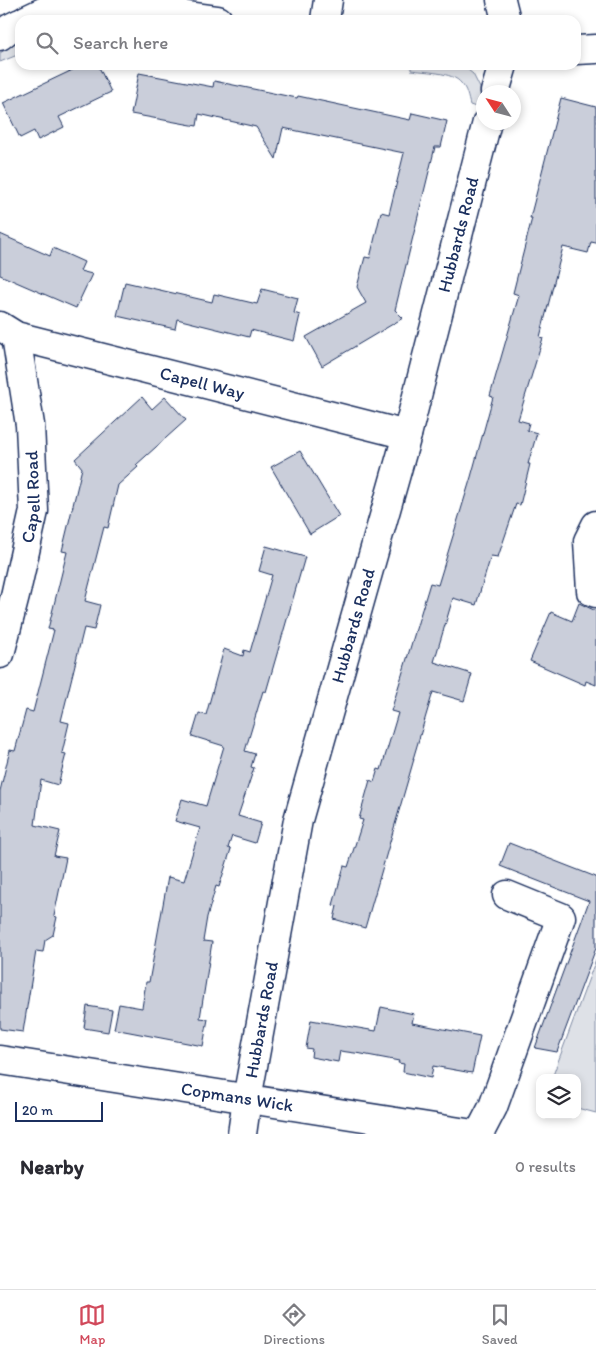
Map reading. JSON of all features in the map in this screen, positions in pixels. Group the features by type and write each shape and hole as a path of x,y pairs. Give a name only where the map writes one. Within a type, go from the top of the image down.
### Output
{"street":[{"path":"326,15 328,0"},
{"path":"501,0 505,15"},
{"path":"39,10 86,4 181,15"},
{"path":"0,36 15,26"},
{"path":"581,50 596,49"},
{"path":"497,85 502,70"},
{"name":"Hubbards Road","path":"242,1134 298,820 407,435 485,130"},
{"name":"Capell Way","path":"8,331 407,435"},
{"name":"Capell Road","path":"0,654 34,511 30,425 8,331"},
{"path":"596,525 588,541 591,591 596,593"},
{"path":"479,1134 493,1107 561,917 507,895"},
{"name":"Copmans Wick","path":"0,1060 473,1134"}],"shaded area":[{"path":"15,43 15,56 0,62 0,53"},
{"path":"411,70 468,70 473,74 478,85 476,85 476,107 470,105 465,88 461,83 457,79 445,75"},
{"path":"596,959 596,1113 581,1109 581,1074 553,1074"}],"building":[{"path":"72,70 100,70 111,92 59,117 64,127 38,140 34,131 20,138 3,103"},
{"path":"139,73 213,87 214,81 297,98 298,96 410,120 412,113 447,121 441,147 435,147 395,310 403,318 322,366 306,337 366,303 357,287 365,257 370,258 381,212 389,214 404,153 283,128 276,159 256,127 199,114 197,126 131,114"},
{"path":"561,98 596,107 596,243 591,242 588,253 563,247 540,337 543,338 518,420 529,423 527,430 537,433 528,464 530,464 520,505 516,504 498,557 491,556 476,605 453,598 434,662 472,674 464,701 433,692 365,928 334,919 337,906 333,905 344,866 348,867 363,820 359,819 370,780 374,782 378,769 381,770 398,713 391,711 430,583 438,585 471,477 493,397 490,396 519,295 513,293"},
{"path":"0,234 50,256 53,248 84,262 80,271 92,274 76,308 0,275"},
{"path":"125,282 212,302 214,294 257,304 262,289 298,298 294,313 300,315 294,341 251,330 249,337 177,319 175,329 117,316"},
{"path":"142,397 152,409 165,397 186,420 136,465 138,467 118,485 108,528 104,527 85,601 100,605 94,630 84,628 61,721 69,723 62,753 66,754 58,785 41,780 35,825 60,831 54,856 66,858 54,916 57,917 53,935 45,940 43,952 36,951 23,1032 0,1029 0,791 10,750 15,751 26,710 33,712 54,630 48,629 67,552 62,551 82,468 75,459"},
{"path":"300,451 339,516 310,534 271,467"},
{"path":"266,546 305,557 266,692 263,691 245,751 255,754 251,767 254,768 238,816 261,823 255,843 232,836 228,848 231,849 219,887 216,886 207,917 203,941 212,942 200,1018 208,1019 203,1046 114,1029 119,1004 142,1008 146,982 149,982 168,877 184,881 200,828 175,821 182,799 206,806 224,746 192,736 199,713 206,715 224,649 243,656 244,650 250,652 272,575 259,571"},
{"path":"579,603 596,611 596,685 586,681 585,685 530,661 551,612 572,621"},
{"path":"509,843 596,877 596,948 557,1052 535,1048 589,901 500,866"},
{"path":"87,1006 112,1010 108,1032 84,1028"},
{"path":"381,1007 414,1014 412,1023 480,1036 472,1073 433,1066 431,1078 403,1072 404,1064 398,1063 399,1061 362,1054 340,1051 338,1062 311,1057 312,1049 306,1048 311,1020 376,1031"}]}
